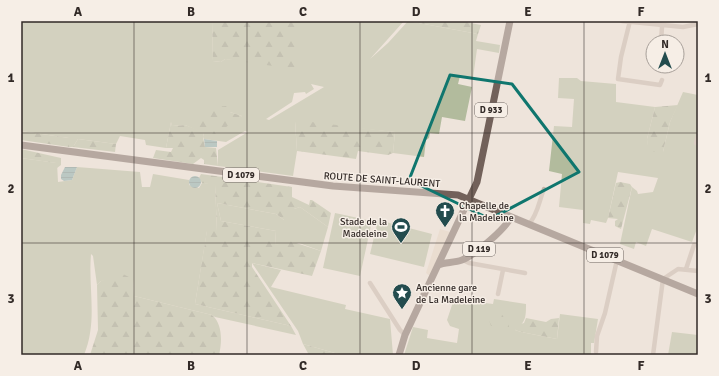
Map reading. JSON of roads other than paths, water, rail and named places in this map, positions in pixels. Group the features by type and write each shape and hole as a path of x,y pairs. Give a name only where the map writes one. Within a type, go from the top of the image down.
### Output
{"main road":[{"name":"D 933","path":"399,355 402,333 438,265 477,182 510,21"},
{"name":"ROUTE DE SAINT-LAURENT","path":"21,145 293,182 339,187 458,195 469,198"},
{"path":"458,195 462,200 463,209"},
{"name":"D 1079","path":"469,198 511,217 698,294"},
{"name":"D 119","path":"438,265 462,260 481,246 511,217"}],"street":[{"path":"622,21 662,27 683,27 698,24"},
{"path":"629,22 618,79 660,85 662,80"},
{"path":"662,27 662,34"},
{"path":"698,136 696,143 698,144"},
{"path":"529,224 536,215 539,201 544,189"},
{"path":"686,269 694,244"},
{"path":"462,260 503,270 525,273"},
{"path":"596,352 597,336 605,313 617,260"},
{"path":"652,355 663,279 678,269 698,271"},
{"path":"498,294 503,270"},
{"path":"370,283 402,333"}],"water":[{"path":"204,139 217,141 217,147 205,147"},
{"path":"65,167 77,167 72,180 64,181 61,179 61,175"},
{"path":"193,176 197,176 201,182 197,188 193,188 189,184 189,180"}],"place":[{"name":"Chapelle de la Madeleine","path":"445,228"},
{"name":"Stade de la Madeleine","path":"401,244"},
{"name":"Ancienne gare de La Madeleine","path":"402,310"}]}
